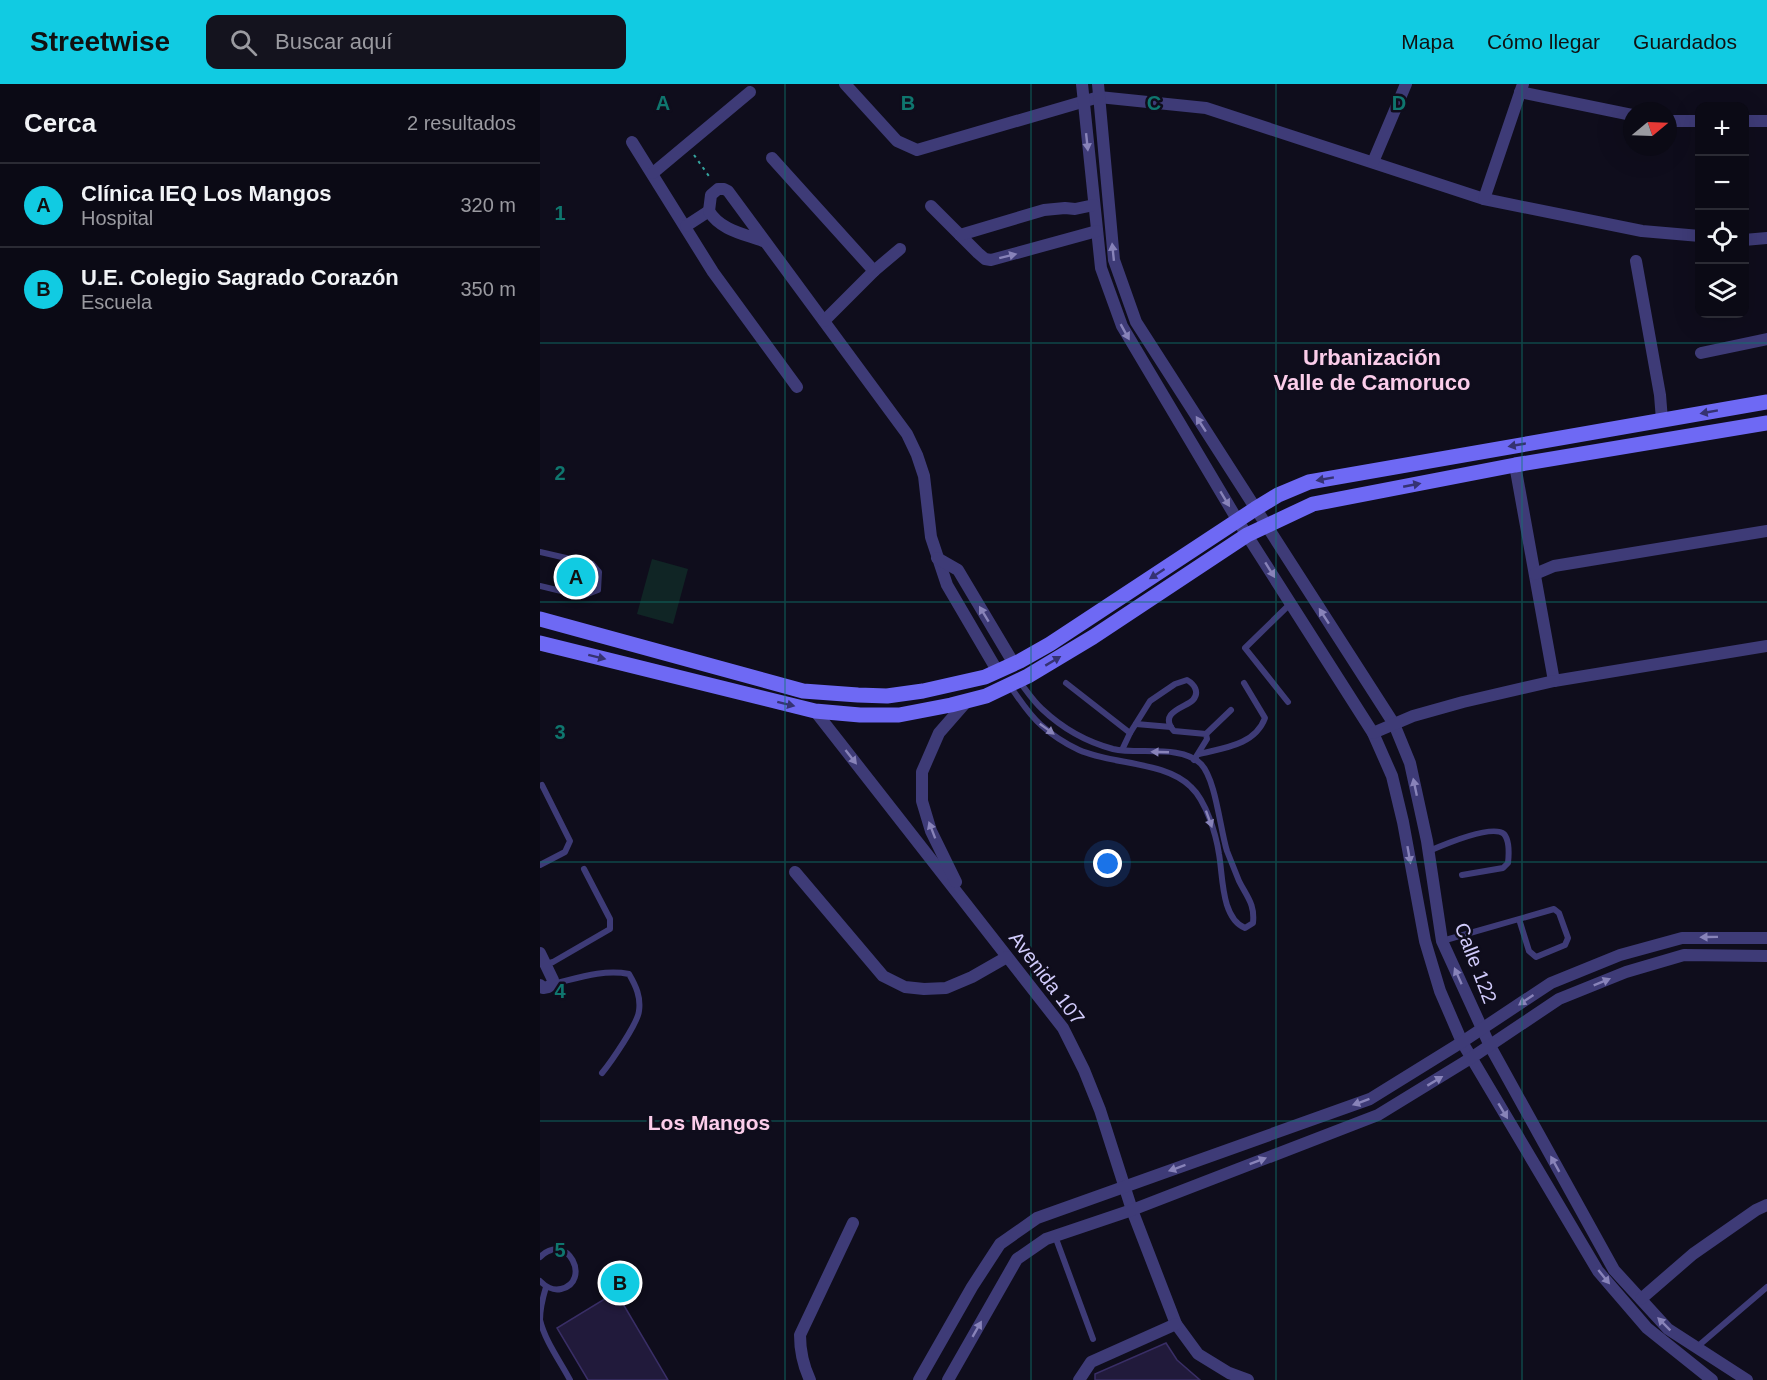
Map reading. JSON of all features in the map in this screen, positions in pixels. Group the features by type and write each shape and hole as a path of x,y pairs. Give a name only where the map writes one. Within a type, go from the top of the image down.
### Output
{"street":[{"path":"845,84 897,141 917,150 1099,97 1206,108 1484,198 1642,231 1695,236"},
{"name":"Calle 122","path":"1082,84 1101,268 1122,326 1238,521 1373,733 1392,776 1401,811 1425,941 1440,991 1462,1042 1598,1270 1647,1328 1712,1380"},
{"name":"Calle 122","path":"1098,84 1114,261 1136,322 1394,724 1410,763 1429,851 1442,941 1490,1046 1614,1270 1668,1329 1747,1380"},
{"path":"1372,162 1406,84"},
{"path":"1484,198 1522,88 1623,113"},
{"path":"653,173 750,92"},
{"path":"1677,121 1695,121"},
{"path":"1749,121 1767,121"},
{"path":"632,142 713,272 797,387"},
{"path":"772,158 874,271"},
{"path":"764,241 717,222 709,211 711,195 718,189 728,191 907,434 924,476 931,537 947,585 998,672"},
{"path":"960,235 1044,210 1075,209 1094,205"},
{"path":"931,206 978,254 991,260 1097,231"},
{"path":"686,226 709,211"},
{"path":"1749,240 1767,238"},
{"path":"824,321 874,271 900,249"},
{"path":"1636,261 1660,394 1662,420"},
{"path":"1701,353 1767,339"},
{"path":"540,619 803,691 887,696 923,691 985,677 1014,664 1050,644 1255,509 1278,495 1309,482 1767,402"},
{"path":"540,642 815,711 860,715 899,715 986,696 1013,683 1093,637 1247,535 1313,504 1481,471 1767,423"},
{"path":"1478,452 1481,471"},
{"path":"1515,465 1554,681"},
{"path":"1535,574 1554,566 1767,531"},
{"path":"937,558 958,570 1014,664"},
{"path":"1373,733 1413,716 1554,681 1767,646"},
{"path":"966,902 931,831 922,801 922,772 939,733 967,701"},
{"name":"Avenida 107","path":"815,711 1063,1028 1084,1070 1100,1110 1131,1210 1176,1324 1198,1354 1229,1373 1248,1380"},
{"path":"795,873 883,976 905,987 946,988 972,977 1007,957"},
{"path":"919,1380 972,1287 1000,1244 1037,1218 1370,1099 1551,983 1620,955 1682,938 1767,938"},
{"path":"948,1380 1017,1258 1046,1239 1131,1210 1378,1115 1472,1058 1559,999 1626,972 1684,955 1767,956"},
{"path":"543,959 553,980 546,984"},
{"path":"1641,1299 1693,1254 1756,1210 1767,1205"},
{"path":"810,1380 802,1363 800,1335 853,1223"},
{"path":"1079,1380 1091,1362 1176,1324"}],"lane":[{"path":"540,552 592,564 599,572 599,583 598,590 582,596 540,586"},
{"path":"1288,702 1245,648 1291,603"},
{"path":"1122,750 1150,701 1175,684 1187,680 1193,683 1196,690 1192,701 1173,712 1170,719 1174,731 1206,734 1231,710"},
{"path":"1013,683 1061,725 1086,740 1115,749 1168,752 1196,757 1246,740 1262,728 1265,718 1244,683"},
{"path":"1013,683 1040,724 1079,750 1111,760 1161,769 1179,777 1192,787 1202,802 1219,850 1224,897 1231,915 1239,925 1245,928 1253,923 1254,911 1228,852 1208,776 1196,757"},
{"path":"1066,683 1130,733"},
{"path":"1136,724 1171,727"},
{"path":"1196,757 1207,739 1206,734"},
{"path":"540,865 565,852 570,841 542,785"},
{"path":"1429,851 1464,837 1486,832 1496,831 1504,834 1509,852 1508,862 1503,868 1462,875"},
{"path":"543,959 553,963 610,929 610,919 584,869"},
{"path":"1223,883 1239,880"},
{"path":"1442,941 1519,919 1554,909 1559,913 1568,938 1565,945 1536,957 1532,955 1519,919"},
{"path":"546,984 597,973 629,974 638,990 639,1013 614,1058 602,1072"},
{"path":"1055,1236 1093,1339"},
{"path":"540,1257 550,1250 563,1251 573,1259 575,1265 574,1278 565,1287 559,1289 546,1287 540,1281"},
{"path":"546,1287 540,1307 540,1319 570,1380"},
{"path":"1697,1348 1767,1287"}],"path":[{"path":"686,145 718,189"}],"green space":[{"path":"652,559 688,569 673,624 637,614"}],"building":[{"path":"616,1292 668,1380 588,1380 557,1328"},
{"path":"1166,1343 1177,1360 1200,1380 1095,1380 1095,1374"}],"place":[{"name":"Clínica IEQ Los Mangos","path":"576,577"},
{"name":"U.E. Colegio Sagrado Corazón","path":"620,1283"}],"district":[{"name":"Urbanización Valle de Camoruco","path":"1372,370"},
{"name":"Los Mangos","path":"709,1122"}]}
